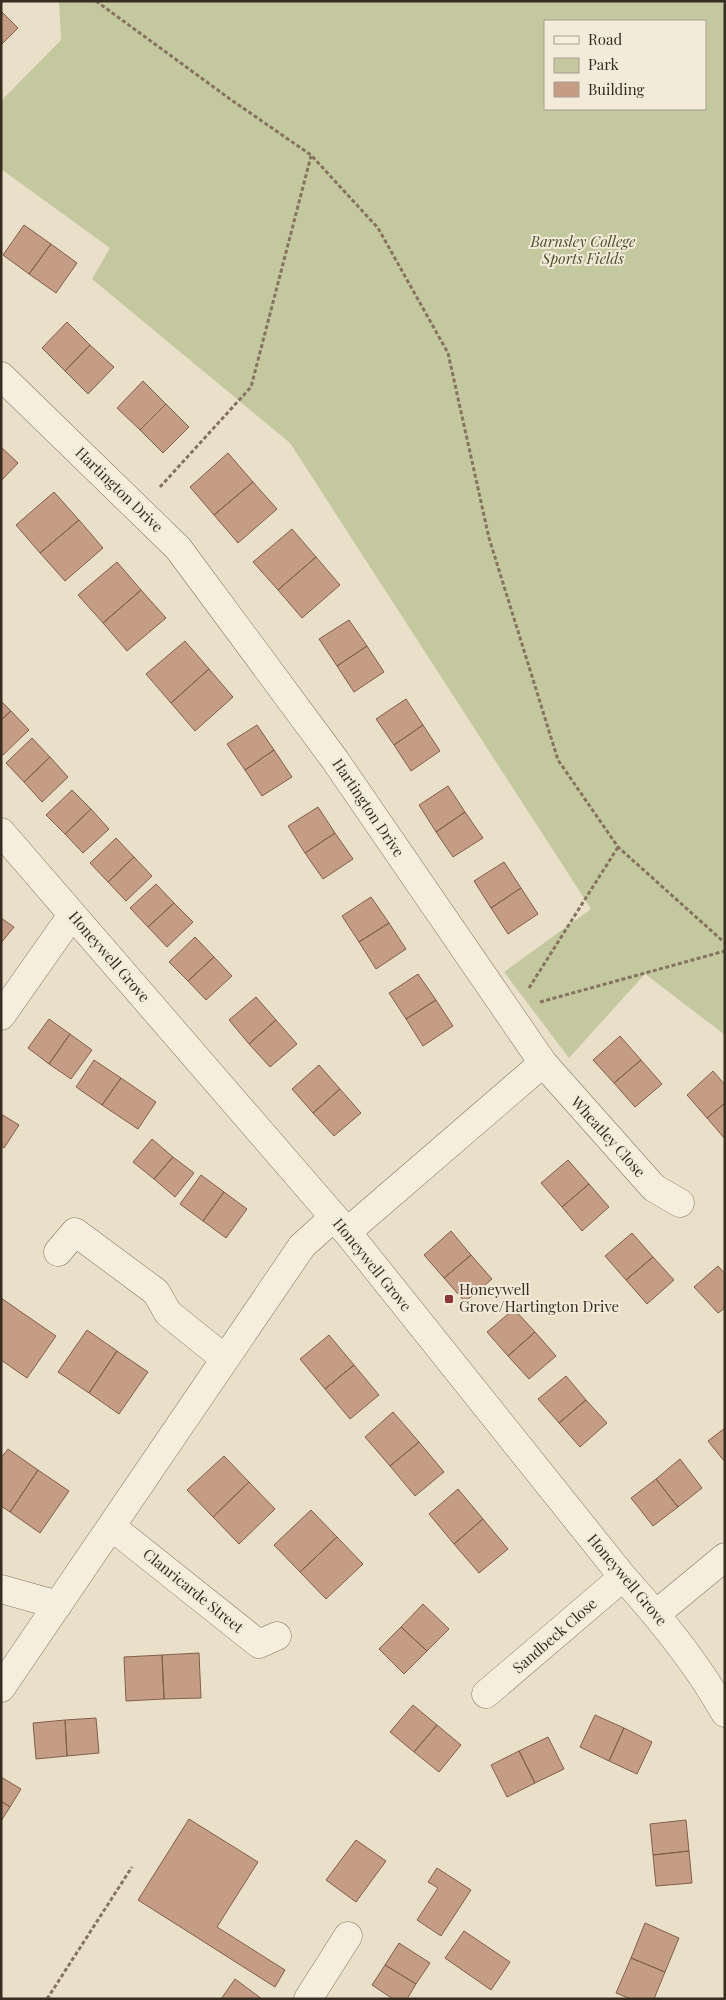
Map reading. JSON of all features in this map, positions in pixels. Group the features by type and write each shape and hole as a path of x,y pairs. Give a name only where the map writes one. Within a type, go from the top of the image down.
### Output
{"street":[{"name":"Hartington Drive","path":"1,376 178,548 330,752 512,1009 543,1063"},
{"name":"Honeywell Grove","path":"1,832 340,1225 623,1577 656,1614 707,1681 725,1713"},
{"path":"1,1016 72,915"},
{"path":"1,1688 302,1246 340,1225 543,1063"},
{"name":"Wheatley Close","path":"543,1063 654,1188 680,1203"},
{"path":"58,1252 75,1232 156,1292 168,1313 225,1359"},
{"name":"Clanricarde Street","path":"112,1527 258,1644 277,1636"},
{"path":"656,1614 725,1557"},
{"name":"Sandbeck Close","path":"486,1694 623,1577"},
{"path":"1,1589 58,1605"},
{"path":"308,1999 348,1936"}],"path":[{"path":"96,1 230,99 311,155 378,228 448,352 489,538 558,760 618,846 725,943"},
{"path":"139,510 250,387 311,155"},
{"path":"512,1009 618,846"},
{"path":"512,1009 725,951"},
{"path":"47,1999 132,1867"}],"green space":[{"name":"Barnsley College Sports Fields","path":"59,1 725,1 725,1035 645,974 569,1058 504,972 591,909 290,443 92,279 110,248 1,169 1,101 61,40"}],"building":[{"path":"1,11 18,28 1,45"},
{"path":"24,225 51,244 29,274 3,255"},
{"path":"51,244 77,263 56,293 29,274"},
{"path":"67,322 90,345 65,371 42,348"},
{"path":"90,345 114,367 88,394 65,371"},
{"path":"143,381 166,404 140,430 117,408"},
{"path":"166,404 189,427 163,453 140,430"},
{"path":"1,447 18,463 1,481"},
{"path":"228,453 253,482 214,515 190,487"},
{"path":"253,482 277,509 238,543 214,515"},
{"path":"54,492 79,520 40,553 16,525"},
{"path":"79,520 103,548 65,581 40,553"},
{"path":"292,529 316,557 278,590 253,562"},
{"path":"316,557 340,585 302,618 278,590"},
{"path":"117,562 141,590 103,623 78,595"},
{"path":"141,590 166,618 127,651 103,623"},
{"path":"349,620 367,646 337,666 319,639"},
{"path":"185,641 209,669 171,703 146,674"},
{"path":"367,646 384,672 354,692 337,666"},
{"path":"209,669 233,697 195,731 171,703"},
{"path":"406,699 423,725 394,745 376,719"},
{"path":"1,701 11,711 1,720"},
{"path":"11,711 29,730 3,755 1,753 1,720"},
{"path":"257,725 274,750 245,770 227,744"},
{"path":"423,725 440,751 411,771 394,745"},
{"path":"32,738 50,757 24,782 6,763"},
{"path":"274,750 292,777 262,796 245,770"},
{"path":"50,757 68,777 42,802 24,782"},
{"path":"448,786 465,812 436,832 419,805"},
{"path":"72,790 91,809 65,834 46,815"},
{"path":"318,807 335,833 305,853 288,826"},
{"path":"91,809 109,829 83,853 65,834"},
{"path":"465,812 483,838 453,857 436,832"},
{"path":"335,833 353,859 323,879 305,853"},
{"path":"116,838 134,857 108,882 90,863"},
{"path":"134,857 152,876 126,901 108,882"},
{"path":"504,862 521,888 491,908 474,881"},
{"path":"156,884 174,903 148,927 130,908"},
{"path":"521,888 538,914 508,934 491,908"},
{"path":"371,897 389,923 359,942 342,916"},
{"path":"174,903 193,922 167,947 148,927"},
{"path":"1,918 14,927 1,943"},
{"path":"389,923 406,949 376,969 359,942"},
{"path":"195,937 214,957 188,981 169,962"},
{"path":"214,957 232,976 206,1000 188,981"},
{"path":"418,974 436,1000 406,1019 389,993"},
{"path":"256,997 276,1020 249,1044 229,1020"},
{"path":"436,1000 453,1026 423,1046 406,1019"},
{"path":"49,1019 70,1034 49,1064 28,1048"},
{"path":"276,1020 297,1044 270,1067 249,1044"},
{"path":"70,1034 92,1050 71,1079 49,1064"},
{"path":"620,1036 641,1060 614,1083 593,1060"},
{"path":"94,1060 121,1078 102,1105 76,1087"},
{"path":"641,1060 662,1084 635,1107 614,1083"},
{"path":"319,1065 340,1089 313,1113 292,1089"},
{"path":"713,1071 725,1085 725,1103 707,1118 687,1095"},
{"path":"121,1078 156,1102 138,1129 102,1105"},
{"path":"340,1089 361,1113 334,1136 313,1113"},
{"path":"725,1103 725,1139 707,1118"},
{"path":"1,1114 19,1125 4,1148 1,1146"},
{"path":"152,1139 173,1157 154,1179 133,1162"},
{"path":"173,1157 194,1173 175,1197 154,1179"},
{"path":"568,1160 589,1184 562,1207 541,1183"},
{"path":"201,1175 224,1192 203,1221 180,1204"},
{"path":"589,1184 609,1207 582,1231 562,1207"},
{"path":"224,1192 247,1209 226,1238 203,1221"},
{"path":"451,1231 471,1255 444,1278 424,1255"},
{"path":"632,1233 653,1257 626,1280 605,1256"},
{"path":"471,1255 492,1279 465,1302 444,1278"},
{"path":"653,1257 674,1280 647,1304 626,1280"},
{"path":"718,1266 725,1274 725,1308 718,1313 694,1287"},
{"path":"1,1298 56,1336 27,1378 1,1360"},
{"path":"514,1309 535,1332 508,1356 487,1332"},
{"path":"87,1330 117,1351 89,1393 58,1372"},
{"path":"535,1332 556,1356 529,1379 508,1356"},
{"path":"329,1335 354,1365 325,1389 300,1359"},
{"path":"117,1351 148,1372 119,1414 89,1393"},
{"path":"354,1365 379,1395 350,1419 325,1389"},
{"path":"566,1376 586,1400 559,1423 538,1399"},
{"path":"586,1400 607,1423 580,1447 559,1423"},
{"path":"393,1412 419,1442 390,1466 365,1437"},
{"path":"725,1428 725,1462 708,1441"},
{"path":"419,1442 444,1472 415,1496 390,1466"},
{"path":"8,1449 38,1470 10,1512 1,1506 1,1458"},
{"path":"224,1456 249,1482 213,1517 187,1490"},
{"path":"680,1459 702,1488 678,1507 656,1479"},
{"path":"38,1470 69,1491 40,1533 10,1512"},
{"path":"656,1479 678,1507 653,1526 631,1498"},
{"path":"249,1482 275,1509 239,1544 213,1517"},
{"path":"458,1489 483,1519 454,1544 429,1514"},
{"path":"311,1510 337,1537 300,1572 274,1545"},
{"path":"483,1519 508,1549 479,1573 454,1544"},
{"path":"337,1537 363,1564 326,1599 300,1572"},
{"path":"423,1604 449,1629 427,1651 401,1627"},
{"path":"401,1627 427,1651 404,1674 379,1649"},
{"path":"199,1653 201,1698 164,1699 162,1655"},
{"path":"162,1655 164,1699 126,1701 124,1657"},
{"path":"413,1705 437,1725 414,1752 390,1732"},
{"path":"595,1715 624,1728 609,1761 580,1747"},
{"path":"96,1718 99,1753 67,1756 65,1720"},
{"path":"65,1720 67,1756 36,1759 33,1723"},
{"path":"437,1725 461,1745 439,1772 414,1752"},
{"path":"624,1728 652,1742 637,1774 609,1761"},
{"path":"548,1737 564,1769 535,1783 519,1751"},
{"path":"519,1751 535,1783 507,1797 491,1765"},
{"path":"1,1777 21,1789 10,1807 1,1801"},
{"path":"1,1801 10,1807 1,1821"},
{"path":"189,1819 258,1862 217,1927 285,1970 275,1987 138,1900"},
{"path":"686,1820 689,1851 653,1855 650,1824"},
{"path":"356,1840 386,1861 356,1902 326,1880"},
{"path":"689,1851 692,1883 656,1886 653,1855"},
{"path":"437,1868 471,1890 441,1936 417,1920 438,1888 428,1882"},
{"path":"645,1923 679,1938 665,1972 631,1958"},
{"path":"464,1931 510,1962 491,1990 445,1958"},
{"path":"399,1943 430,1963 416,1984 385,1965"},
{"path":"631,1958 665,1972 654,1999 631,1999 616,1993"},
{"path":"385,1965 416,1984 407,1999 393,1999 372,1985"},
{"path":"235,1979 262,1999 221,1999"}],"place":[{"name":"Honeywell Grove/Hartington Drive","path":"449,1299"}]}
